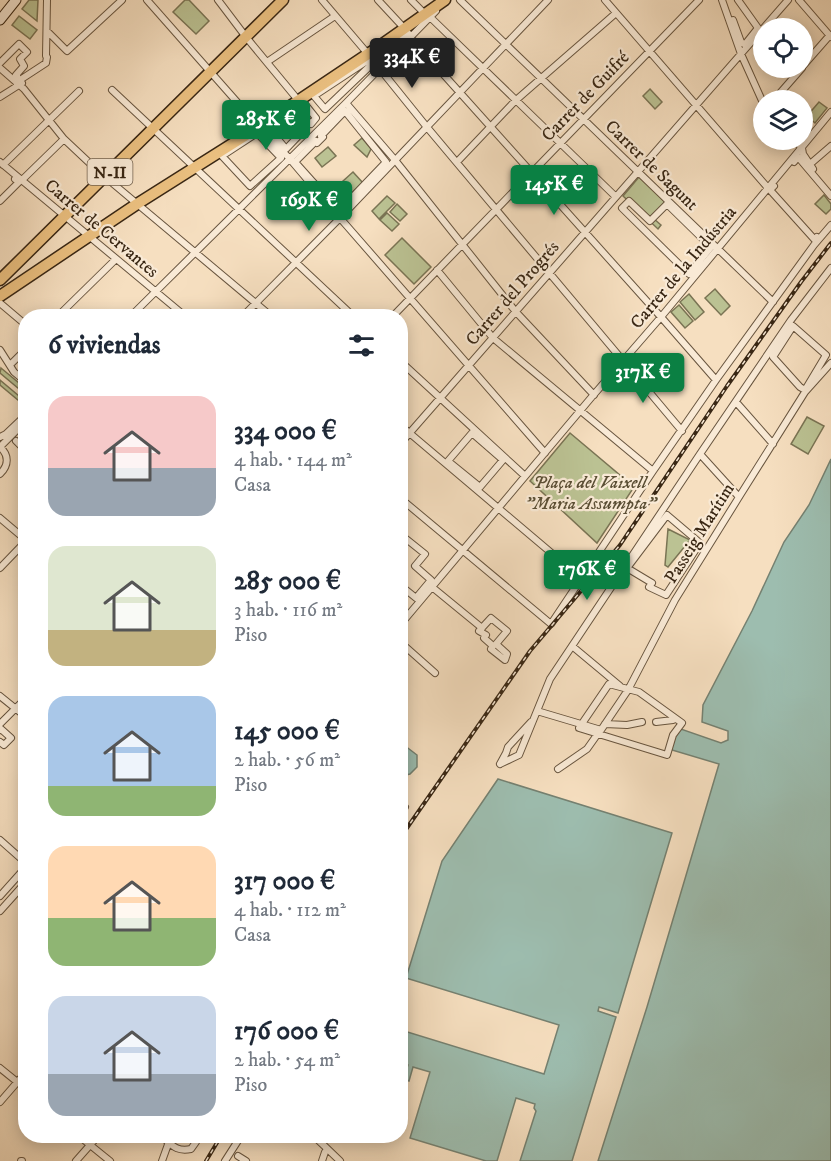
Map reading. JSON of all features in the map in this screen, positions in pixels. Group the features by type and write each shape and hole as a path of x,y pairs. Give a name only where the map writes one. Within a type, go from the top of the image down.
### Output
{"main road":[{"name":"N-II","path":"0,280 283,0"},
{"name":"N-II","path":"0,296 137,204 370,54 407,33 446,0"}],"street":[{"path":"0,20 16,0"},
{"path":"0,26 21,0"},
{"path":"0,97 50,66 49,0"},
{"path":"49,0 46,63 20,80 16,80 14,78 24,66 20,59 27,52 19,44 0,65 13,80 20,84 64,139 194,253 262,309"},
{"path":"49,33 67,51 122,0"},
{"path":"147,0 289,158 545,453"},
{"path":"218,0 298,100"},
{"path":"322,0 335,16 370,54 378,61 409,34 407,32 370,54"},
{"path":"378,0 716,380"},
{"path":"411,0 616,197"},
{"name":"Carrer de Sagunt","path":"460,0 773,302"},
{"path":"249,309 340,218 548,0"},
{"path":"605,0 768,188"},
{"name":"Carrer de Guifré","path":"400,309 699,0"},
{"path":"724,0 741,42 744,44 758,28 738,0"},
{"path":"724,0 741,54 757,90"},
{"name":"Carrer del Progrés","path":"410,433 788,0"},
{"path":"799,0 830,36 813,55"},
{"path":"457,162 515,101 616,12"},
{"path":"267,62 335,16"},
{"path":"138,309 346,103 380,68 407,33"},
{"path":"370,54 426,126 682,431"},
{"path":"367,61 370,65 325,109 314,96 367,61"},
{"path":"782,90 793,78"},
{"path":"112,90 346,309"},
{"path":"0,201 19,182 1,164 79,91"},
{"path":"304,103 316,118 311,124 307,120 302,125 306,128 286,149 271,131 278,127 275,124 304,103"},
{"path":"346,103 395,160 516,312 594,395"},
{"path":"345,111 386,162 339,211 295,162 323,137 321,136 345,111"},
{"name":"Carrer de la Indústria","path":"813,134 831,112"},
{"path":"257,133 281,158 250,186 222,156 257,133"},
{"path":"21,180 64,139"},
{"path":"809,165 831,146"},
{"name":"Carrer de la Indústria","path":"408,615 800,150"},
{"path":"803,150 809,165 831,190"},
{"path":"831,196 798,157 770,190 815,240 831,220"},
{"name":"Carrer de Cervantes","path":"1,164 176,309"},
{"path":"629,201 650,221 666,204 711,247 689,274 622,208 629,201"},
{"path":"408,505 551,624 716,380 831,225"},
{"path":"65,309 116,259"},
{"path":"534,720 510,744 500,764 519,755 534,720 550,679 700,453 791,320 831,268"},
{"path":"438,270 493,338 653,471"},
{"path":"0,303 18,318"},
{"path":"793,326 826,355 805,390 773,357 793,326"},
{"path":"0,351 18,375"},
{"path":"10,365 18,356"},
{"name":"Passeig Marítim","path":"558,769 587,749 605,724 675,600 739,497 805,392 831,363"},
{"path":"408,368 525,477"},
{"path":"736,402 773,444"},
{"path":"0,437 18,423"},
{"path":"0,474 7,462 6,455 0,447 18,429"},
{"path":"410,433 581,578"},
{"path":"472,433 502,460 480,487 448,461 472,433"},
{"path":"700,453 739,497"},
{"path":"666,515 700,543 666,596 649,587 652,583 627,568 666,515"},
{"path":"0,518 18,533"},
{"path":"408,540 425,554 415,566 431,580 416,598 408,592"},
{"path":"0,568 18,549"},
{"path":"432,586 482,628"},
{"path":"491,618 507,631 496,644 507,654 506,660 491,650 493,646 483,638 486,635 479,631 482,628 491,618"},
{"path":"572,646 625,689 673,720 679,727"},
{"path":"408,649 435,673"},
{"path":"537,711 667,755 673,735 682,723 639,692 609,684 581,724"},
{"path":"0,696 18,711"},
{"path":"0,724 18,706"},
{"path":"656,722 673,720"},
{"path":"605,724 627,725 642,722"},
{"path":"0,730 11,738 4,745 0,742"},
{"path":"599,732 664,752"},
{"path":"510,744 517,745 520,752"},
{"path":"507,753 510,757 515,758"},
{"path":"0,840 18,857"},
{"path":"0,896 18,875"},
{"path":"0,911 18,891"},
{"path":"0,1068 17,1082 0,1102"},
{"path":"88,1143 110,1161"},
{"path":"162,1161 169,1143"},
{"path":"172,1143 175,1148 183,1150 191,1149 195,1143"},
{"path":"225,1161 237,1143"},
{"path":"321,1143 339,1160"},
{"path":"76,1161 90,1145"},
{"path":"322,1161 325,1152"},
{"path":"238,1156 246,1161"}],"green space":[{"path":"29,0 38,0 37,21 22,9"},
{"path":"185,0 189,0 209,21 196,34 173,12"},
{"path":"19,16 37,30 30,39 12,25"},
{"path":"650,89 662,102 655,109 643,96"},
{"path":"819,102 827,108 815,123 813,121 813,109"},
{"path":"362,138 371,149 367,157 354,145"},
{"path":"328,147 336,156 322,167 315,158"},
{"path":"353,172 363,183 343,201 333,190"},
{"path":"639,177 667,204 653,218 661,225 658,229 623,196"},
{"path":"824,195 831,204 831,209 826,214 815,204"},
{"path":"387,196 395,203 379,219 372,211"},
{"path":"397,204 407,214 400,221 390,212"},
{"path":"387,213 399,224 392,231 380,220"},
{"path":"402,238 431,267 414,284 385,255"},
{"path":"715,289 730,306 721,315 705,298"},
{"path":"689,294 704,312 695,320 680,302"},
{"path":"679,305 693,321 685,328 671,312"},
{"path":"1,368 18,382 18,388 0,373"},
{"path":"0,380 18,395 18,400 0,385"},
{"path":"807,417 824,426 808,454 791,444"},
{"name":"Plaça del Vaixell \"Maria Assumpta\"","path":"570,433 634,487 597,543 530,481"},
{"path":"668,529 690,540 668,567 665,565"}],"shaded area":[{"path":"831,459 831,1161 598,1161 647,1007 719,764 672,750 673,738 681,729 721,743 728,740 728,731 702,722 703,705 752,611 784,542 809,505"},
{"path":"408,748 417,755 417,767 408,774"},
{"path":"498,779 672,833 618,1013 599,1007 598,1011 616,1017 572,1161 520,1161 536,1111 535,1104 516,1098 497,1161 486,1161 410,1138 430,1072 413,1067 408,1081 408,1032 544,1074 559,1025 408,979 408,972 442,861"}],"railway":[{"path":"408,826 530,651 620,545 727,386 831,243"},
{"path":"206,1161 217,1143"}]}
